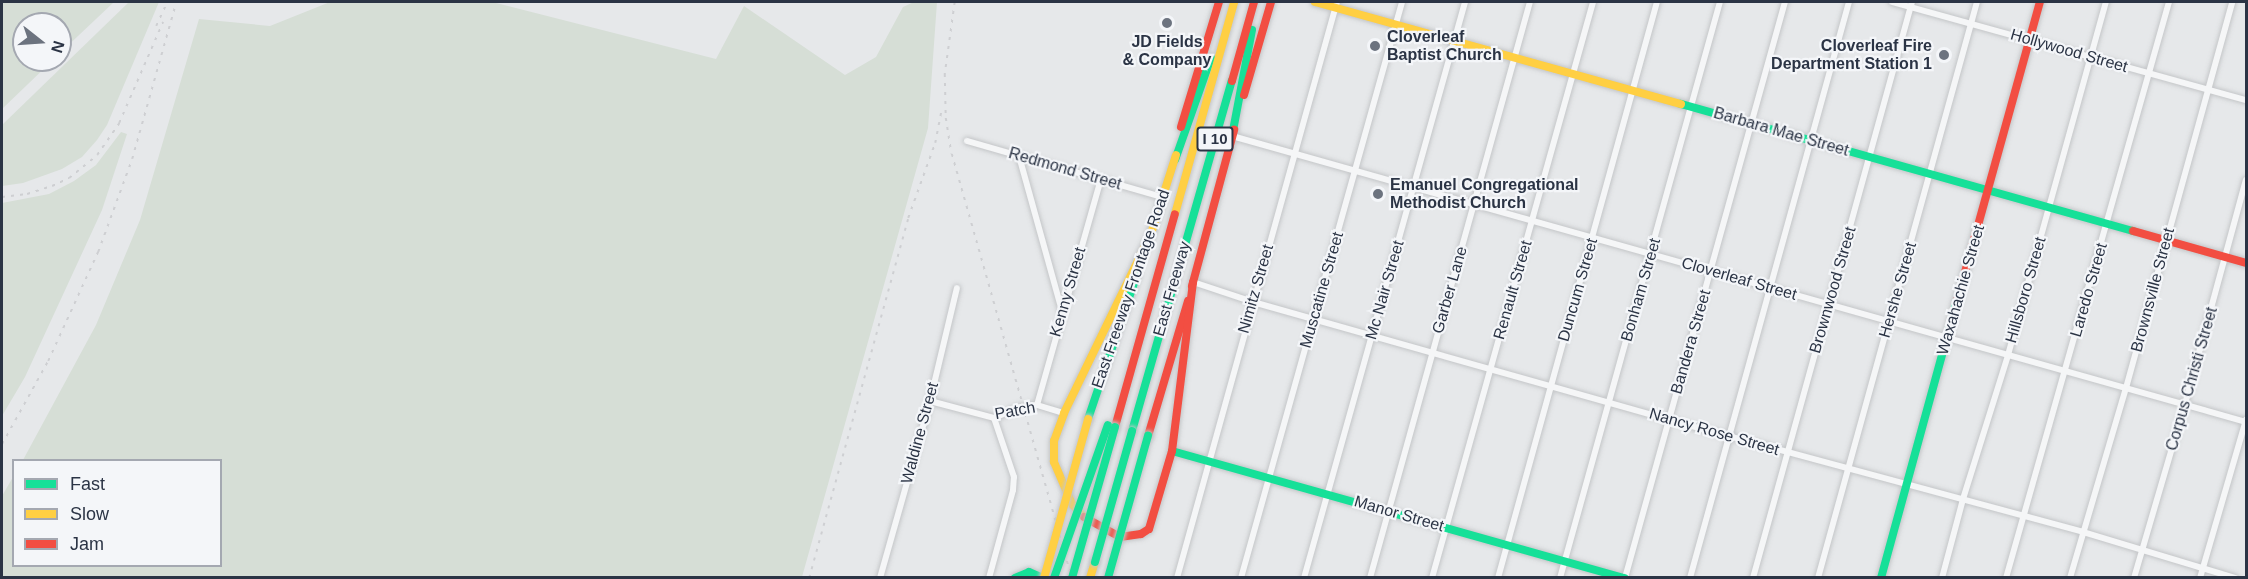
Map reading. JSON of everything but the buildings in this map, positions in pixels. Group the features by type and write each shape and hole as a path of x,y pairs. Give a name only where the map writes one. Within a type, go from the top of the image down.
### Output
{"main road":[{"name":"East Freeway Frontage Road","path":"1044,578 1102,369 1175,160 1179,135 1219,2"},
{"path":"1175,160 1233,2"},
{"name":"East Freeway","path":"1072,578 1112,426 1233,2"},
{"path":"1232,136 1256,2"},
{"name":"East Freeway","path":"1091,578 1256,2"},
{"path":"1108,578 1271,2"},
{"name":"Barbara Mae Street","path":"1315,2 1336,4 1396,24 1515,58 2247,263"},
{"name":"Waxahachie Street","path":"1881,578 2040,2"},
{"path":"1150,236 1064,413 1053,451 1062,484 1080,514 1120,537 1131,537 1149,529 1173,451 1193,282"},
{"path":"1053,578 1112,426"},
{"name":"Manor Street","path":"1173,451 1625,577"},
{"path":"1015,578 1029,572 1044,578"}],"street":[{"name":"Muscatine Street","path":"1241,578 1402,2"},
{"name":"Mc Nair Street","path":"1304,578 1465,2"},
{"name":"Garber Lane","path":"1370,578 1530,2"},
{"name":"Renault Street","path":"1432,578 1593,2"},
{"name":"Duncum Street","path":"1497,578 1657,2"},
{"name":"Bonham Street","path":"1560,578 1720,2"},
{"name":"Bandera Street","path":"1625,577 1785,2"},
{"path":"1690,578 1849,2"},
{"name":"Hollywood Street","path":"1893,2 1911,4 2029,40 2247,100"},
{"name":"Hershe Street","path":"1818,578 1977,2"},
{"name":"Hillsboro Street","path":"1942,578 1963,500 2008,355 2106,2"},
{"name":"Laredo Street","path":"2006,578 2169,2"},
{"name":"Brownsville Street","path":"2070,578 2126,388 2232,2"},
{"name":"Nimitz Street","path":"1176,578 1336,4"},
{"name":"Brownwood Street","path":"1753,578 1911,4"},
{"name":"Cloverleaf Street","path":"1232,136 2246,421"},
{"name":"Redmond Street","path":"967,141 1162,197"},
{"path":"1019,156 1062,311"},
{"name":"Kenny Street","path":"1037,405 1101,179"},
{"name":"Corpus Christi Street","path":"2134,578 2247,180"},
{"name":"Nancy Rose Street","path":"1193,282 1313,320 1907,486 2083,532 2235,578"},
{"name":"Waldine Street","path":"880,578 930,401 957,288"},
{"name":"Patch","path":"930,401 994,418 1018,408 1037,405 1064,413"},
{"path":"989,578 1013,490 1014,477 994,418"},
{"path":"2200,578 2246,421"}],"shaded area":[{"path":"2,2 114,2 72,42 72,12 12,12 12,72 41,72 2,109"},
{"path":"129,2 159,2 107,125 97,140 82,157 62,169 23,183 2,186 2,125 57,72 72,72 72,57"},
{"path":"330,2 492,2 716,59 744,6 845,75 876,57 903,7 914,2 937,2 928,128 802,577 2,577 2,496 12,479 12,567 222,567 222,459 24,459 96,325 140,220 199,19 270,26"},
{"path":"121,132 127,134 102,210 25,377 2,416 2,203 49,194 74,181 96,165"}],"railway":[{"path":"156,26 167,2"},
{"path":"2,444 48,361 98,252 132,159 176,2"},
{"path":"955,2 945,74 946,118 952,154 1072,578"},
{"path":"2,197 27,194 52,186 69,178 97,155 119,123 163,22"},
{"path":"809,578 908,218 935,143 941,113"}],"traffic: fast":[{"path":"1232,136 1252,30"},
{"path":"1175,160 1211,58"},
{"path":"1132,431 1232,81"},
{"path":"1681,104 2133,231"},
{"path":"1088,419 1137,274"},
{"path":"1881,578 1957,301"},
{"path":"1054,578 1108,425"},
{"path":"1072,578 1115,427"},
{"path":"1095,562 1132,431"},
{"path":"1108,578 1148,436"},
{"path":"1172,451 1625,578"},
{"path":"1015,578 1029,572 1043,578"}],"traffic: slow":[{"path":"1175,214 1234,2"},
{"path":"1315,2 1681,104"},
{"path":"1149,240 1176,155"},
{"path":"1084,517 1072,504 1054,462 1054,441 1064,413 1150,236"},
{"path":"1044,578 1088,419"},
{"path":"1090,578 1095,562"}],"traffic: jam":[{"path":"1181,127 1219,2"},
{"path":"1232,81 1254,2"},
{"path":"1244,95 1271,2"},
{"path":"1957,301 2040,2"},
{"path":"1192,286 1234,130"},
{"path":"1115,427 1175,214"},
{"path":"2133,231 2246,263"},
{"path":"1084,517 1120,537 1141,534 1149,529 1172,451 1193,282"},
{"path":"1148,436 1188,301"}],"place":[{"name":"JD Fields & Company","path":"1167,23"},
{"name":"Cloverleaf Baptist Church","path":"1375,46"},
{"name":"Cloverleaf Fire Department Station 1","path":"1944,55"},
{"name":"Emanuel Congregational Methodist Church","path":"1378,194"}]}
